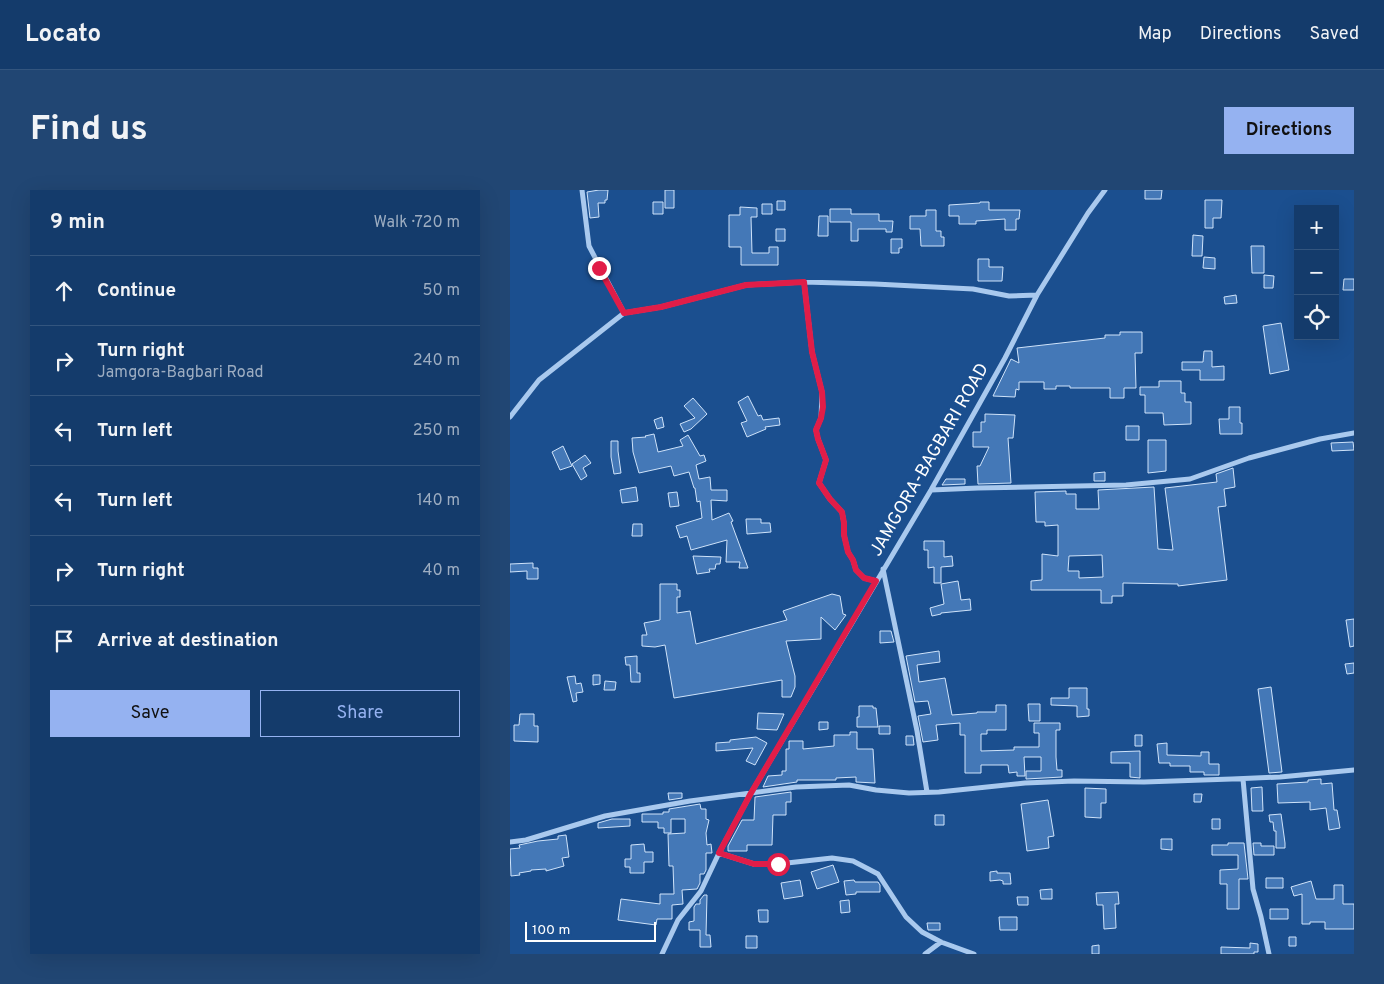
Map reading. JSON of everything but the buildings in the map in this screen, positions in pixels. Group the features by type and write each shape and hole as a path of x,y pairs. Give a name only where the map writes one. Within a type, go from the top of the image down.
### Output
{"street":[{"path":"582,190 589,246 624,313"},
{"name":"JAMGORA-BAGBARI ROAD","path":"662,954 678,920 701,891 751,793 931,490 1037,295 1088,213 1105,190"},
{"path":"804,282 812,352 822,392 823,407 816,430 826,460 819,483 842,512 848,552 856,570 864,578 876,581"},
{"path":"510,417 539,380 624,313 661,307 746,285 804,282 973,289 1009,296 1037,295"},
{"path":"931,490 1115,486 1190,479 1249,458 1354,432"},
{"path":"883,569 916,722 927,792"},
{"path":"510,842 526,840 604,816 690,801 824,785 849,785 910,793 1024,783 1243,779 1354,770"},
{"path":"1243,779 1253,889 1269,954"},
{"path":"719,853 754,864 778,864 832,858 853,861 878,874 906,917 922,932 941,942 974,954"},
{"path":"925,954 941,942"}],"route":[{"path":"599,268 624,313 661,307 746,285 804,282 812,352 822,392 823,407 816,430 826,460 819,483 842,512 848,552 856,570 864,578 876,581 751,793 719,853 754,864 778,864"}]}
